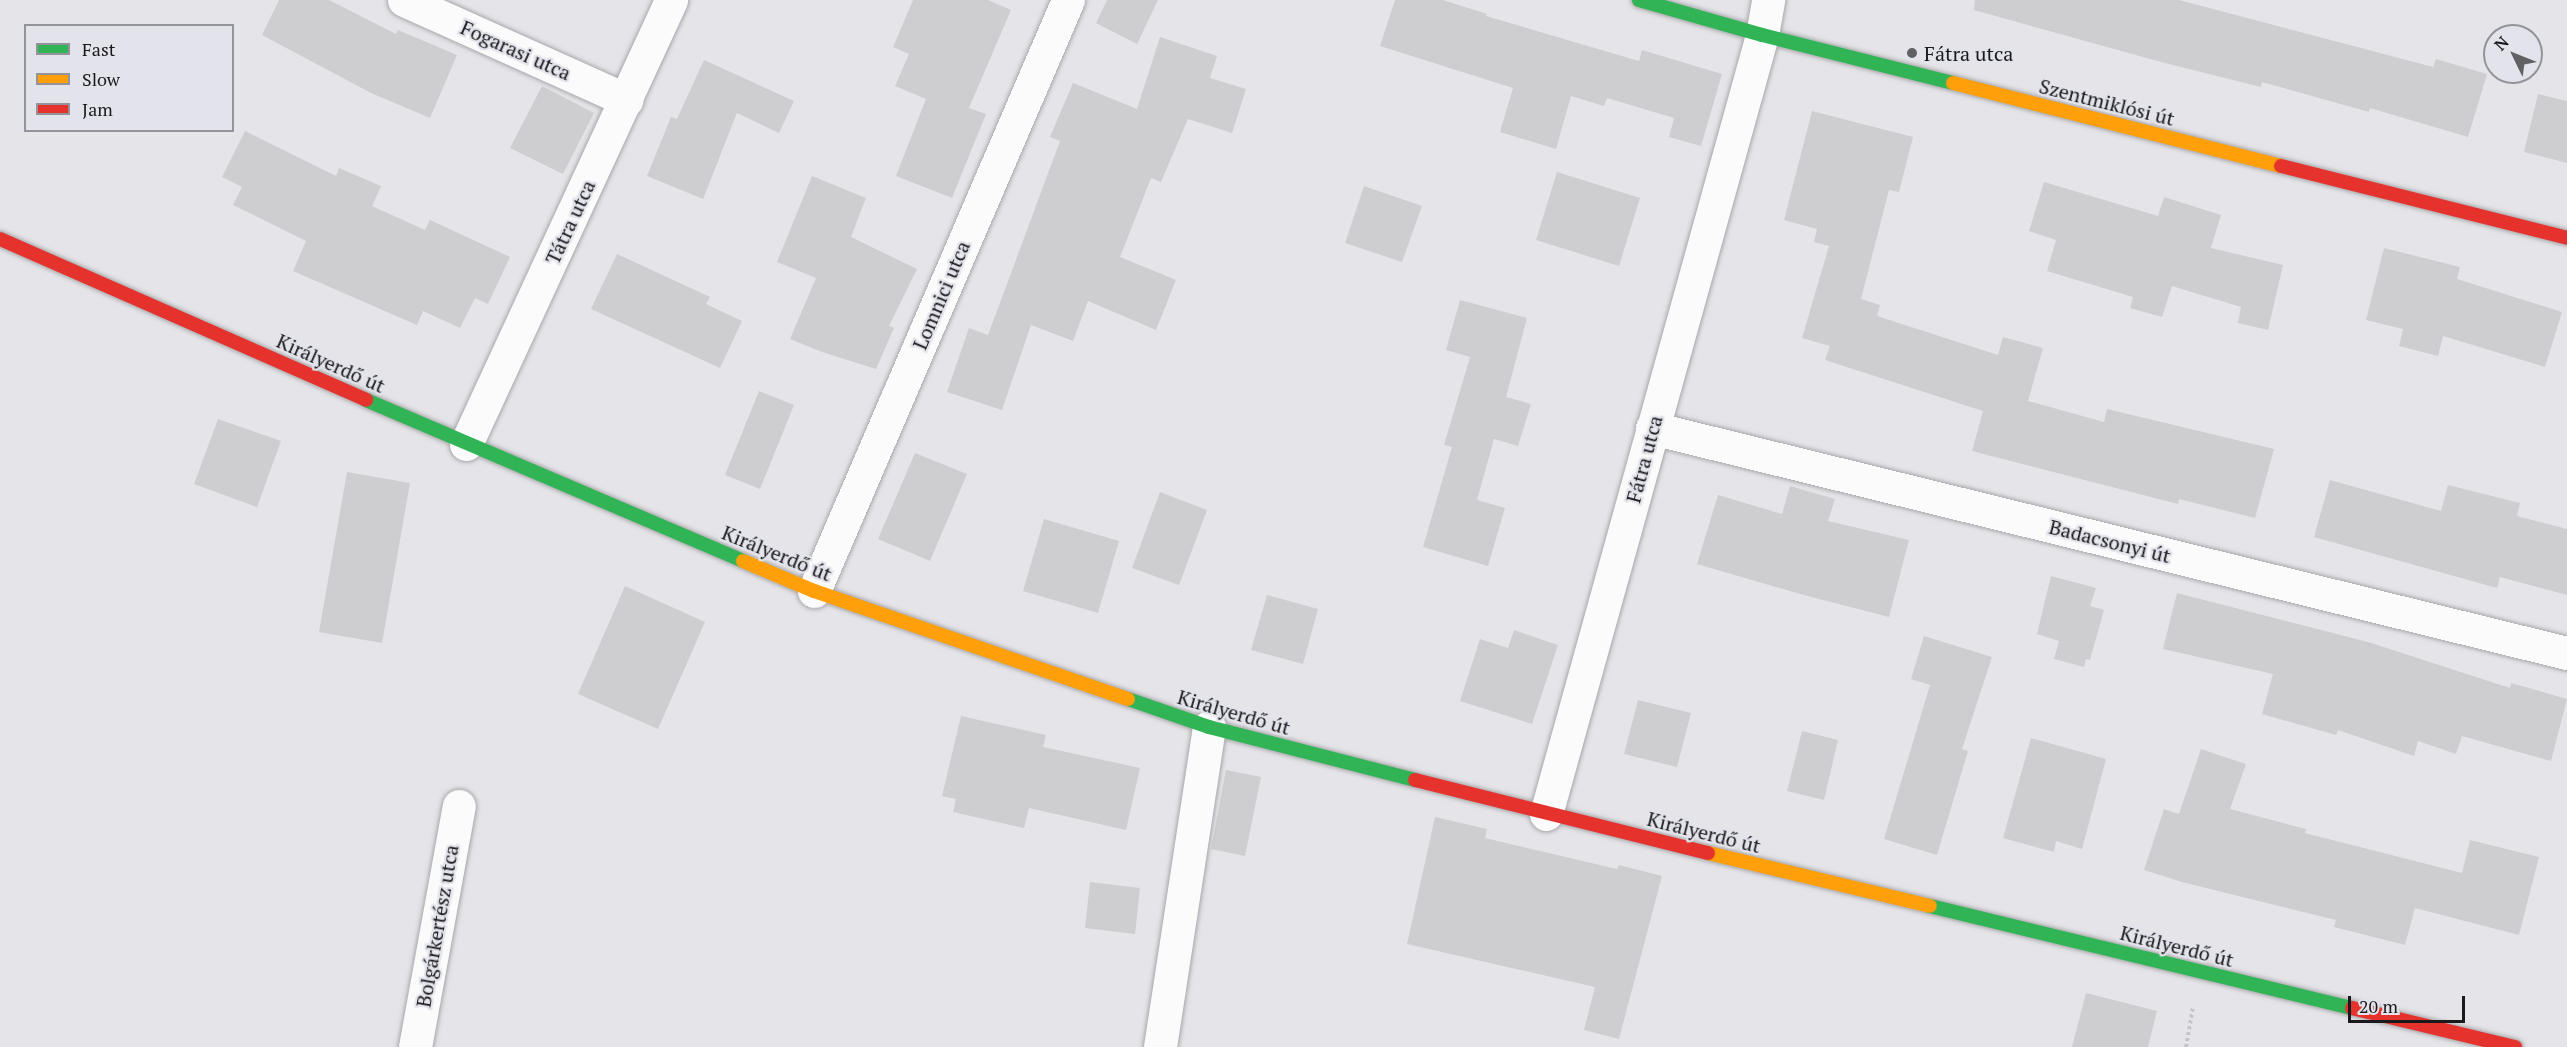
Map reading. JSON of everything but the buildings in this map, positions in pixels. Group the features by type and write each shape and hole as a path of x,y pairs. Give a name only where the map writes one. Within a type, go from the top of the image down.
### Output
{"street":[{"name":"Fogarasi utca","path":"404,0 627,100"},
{"name":"Tátra utca","path":"466,444 627,100 671,0"},
{"name":"Lomnici utca","path":"814,591 1068,0"},
{"name":"Szentmiklósi út","path":"1639,0 1762,35 2567,238"},
{"name":"Fátra utca","path":"1546,814 1762,35 1768,0"},
{"name":"Királyerdő út","path":"0,239 466,444 814,591 1209,728 1546,814 2515,1047"},
{"name":"Badacsonyi út","path":"1653,428 2567,653"},
{"path":"1160,1047 1209,728"},
{"name":"Bolgárkertész utca","path":"415,1047 459,806"}],"traffic: fast":[{"path":"1639,0 1762,35 1953,83"},
{"path":"366,400 743,561"},
{"path":"1128,699 1209,727 1415,780"},
{"path":"1930,906 2352,1008"}],"traffic: slow":[{"path":"1953,83 2281,166"},
{"path":"743,561 814,591 1128,699"},
{"path":"1708,853 1930,906"}],"traffic: jam":[{"path":"2281,166 2567,238"},
{"path":"0,239 366,400"},
{"path":"1415,780 1708,853"},
{"path":"2352,1008 2515,1047"}],"place":[{"name":"Fátra utca","path":"1912,53"}]}
